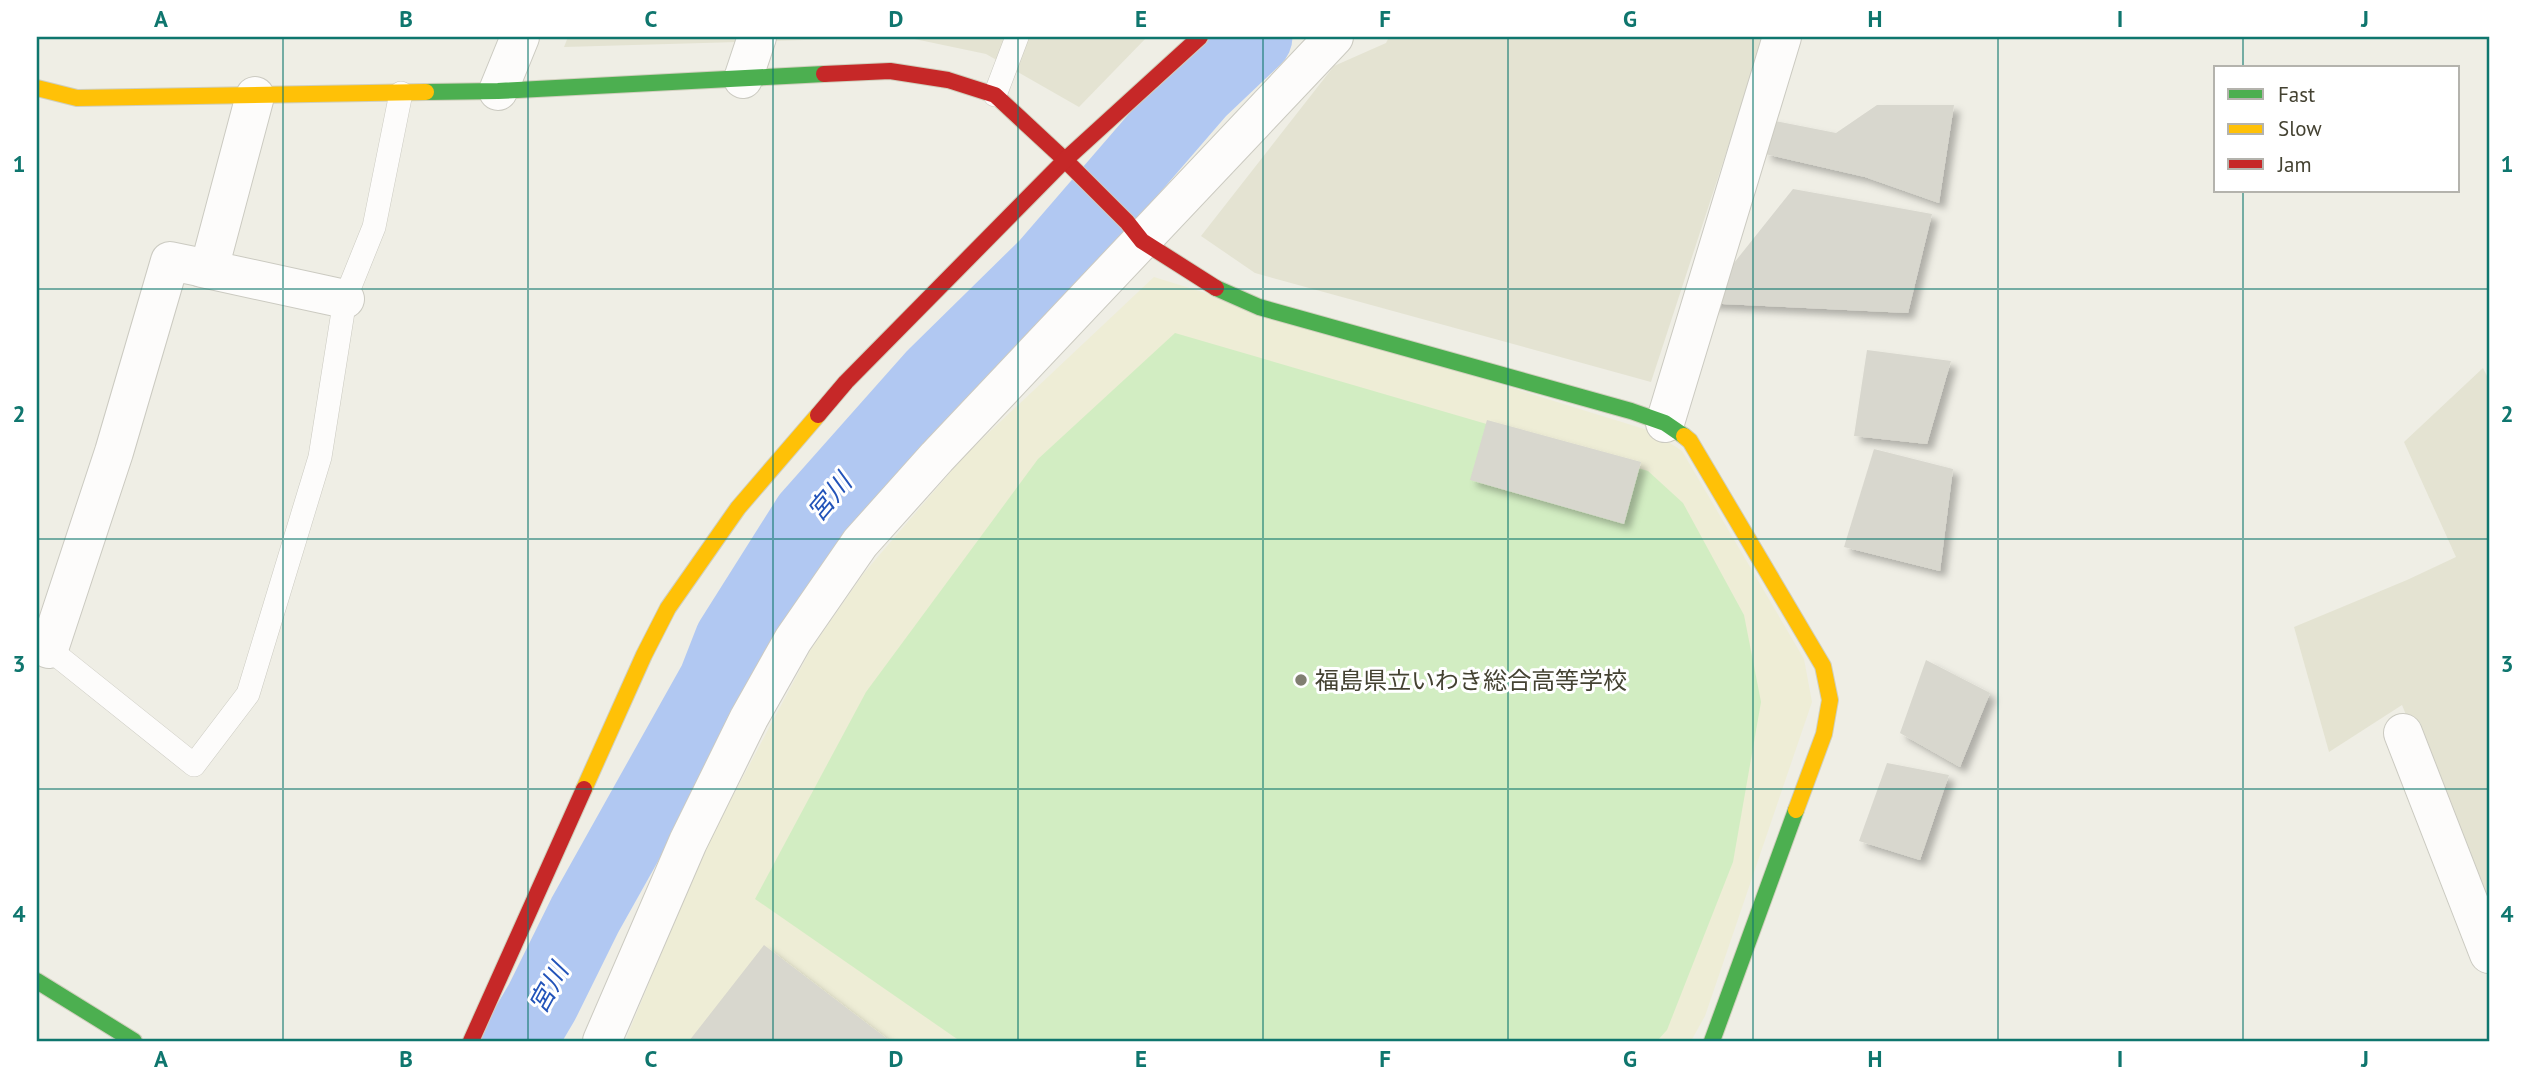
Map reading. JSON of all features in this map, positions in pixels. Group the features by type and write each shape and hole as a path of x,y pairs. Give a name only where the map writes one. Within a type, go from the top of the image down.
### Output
{"street":[{"path":"498,91 520,37"},
{"path":"743,79 757,37"},
{"path":"471,1041 644,655 668,608 738,509 846,382 1200,37"},
{"path":"602,1041 688,842 749,718 793,640 860,543 1134,231 1334,37"},
{"path":"1665,423 1782,37"},
{"path":"37,88 77,98 498,91 890,71 948,80 995,95 1134,231 1212,286 1259,307 1631,411 1665,423 1690,441 1823,666 1830,700 1824,734 1712,1041"},
{"path":"202,268 209,269 254,96"},
{"path":"43,644 114,452 170,261 345,299"},
{"path":"2403,733 2489,954"},
{"path":"37,981 134,1041"}],"lane":[{"path":"995,95 1017,37"},
{"path":"43,644 194,765 248,694 320,457 345,299 374,227 401,93"}],"shaded area":[{"path":"568,37 905,37 564,47"},
{"path":"905,37 1147,37 1079,107 986,54"},
{"path":"1389,37 1764,37 1651,382 1255,273 1201,236 1334,66 1386,43"},
{"name":"福島県立いわき総合高等学校","path":"1154,277 1654,432 1682,451 1804,659 1812,702 1705,1016 1691,1041 625,1041 703,852 811,649 864,573 965,455"},
{"path":"2483,368 2489,380 2489,910 2402,705 2329,752 2294,627 2456,557 2404,442"}],"green space":[{"name":"福島県立いわき総合高等学校","path":"1175,333 1648,471 1683,503 1744,615 1761,702 1733,862 1667,1030 1657,1041 960,1041 755,899 866,692 1038,459"}],"building":[{"path":"1877,105 1954,105 1939,203 1865,177 1765,154 1770,120 1836,133"},
{"path":"1793,189 1932,214 1908,313 1702,303"},
{"path":"1867,350 1951,361 1927,444 1854,436"},
{"path":"1487,420 1641,462 1624,524 1470,480"},
{"path":"1874,449 1953,469 1940,571 1844,547"},
{"path":"1926,660 1990,693 1960,767 1900,733"},
{"path":"1887,763 1949,775 1920,860 1859,841"},
{"path":"764,945 890,1041 689,1041"}],"waterway":[{"name":"宮川","path":"519,1041 542,1002 585,915 716,681 732,640 809,518 935,376 1047,266 1199,90 1255,37"}],"traffic: fast":[{"path":"426,92 498,91 824,74"},
{"path":"1216,288 1259,307 1631,411 1665,423 1684,436"},
{"path":"1712,1041 1796,810"},
{"path":"37,981 134,1041"}],"traffic: slow":[{"path":"37,88 77,98 426,92"},
{"path":"584,789 668,608 738,508 818,415"},
{"path":"1684,436 1690,441 1823,666 1830,700 1824,734 1796,810"}],"traffic: jam":[{"path":"818,415 846,382 1065,160 1200,37"},
{"path":"824,74 890,71 948,80 995,95 1065,160 1127,222 1142,241 1216,288"},
{"path":"471,1041 584,789"}],"place":[{"name":"福島県立いわき総合高等学校","path":"1301,680"}]}
